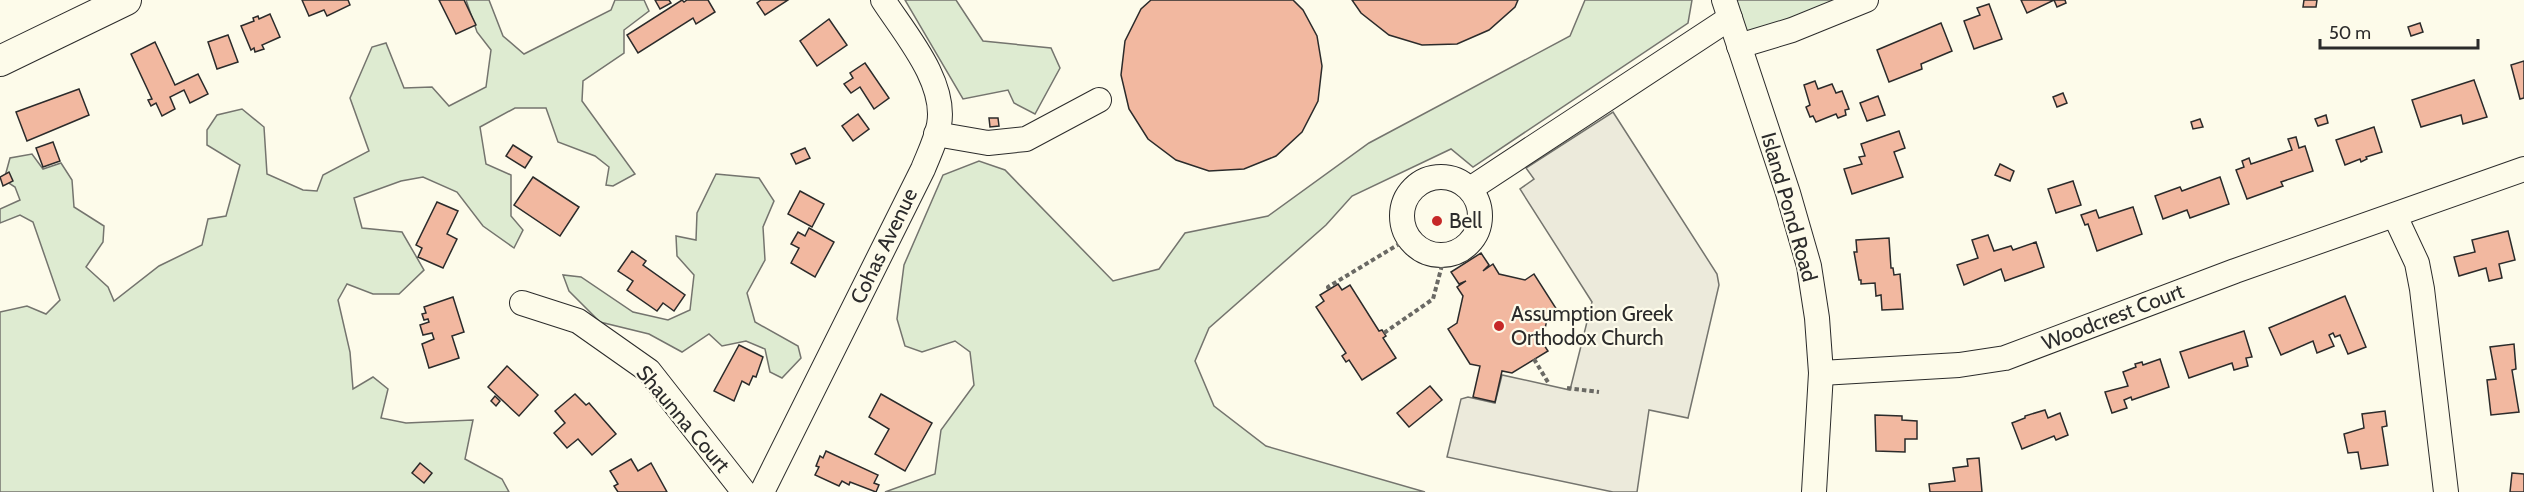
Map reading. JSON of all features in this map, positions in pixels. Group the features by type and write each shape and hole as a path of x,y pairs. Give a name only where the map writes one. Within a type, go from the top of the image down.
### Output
{"main road":[{"path":"0,61 126,0"}],"street":[{"name":"Cohas Avenue","path":"762,492 917,179 939,123 940,99 932,76 883,0"},
{"path":"1739,46 1792,30 1866,0"},
{"path":"1470,189 1727,9"},
{"name":"Island Pond Road","path":"1727,9 1809,266 1817,318 1821,373 1814,492"},
{"path":"936,134 988,143 1026,139 1099,100"},
{"name":"Woodcrest Court","path":"1821,373 1959,365 2005,358 2235,271 2524,169"},
{"path":"1448,177 1460,181 1470,189 1478,200 1479,227 1473,239 1453,261 1425,252 1409,238 1402,222 1402,210 1413,187 1424,180 1448,177"},
{"path":"2396,216 2417,263 2422,290 2446,492"},
{"name":"Shaunna Court","path":"522,303 578,321 649,371 744,492"}],"path":[{"path":"1329,289 1328,287 1409,238"},
{"path":"1384,333 1433,299 1453,261"},
{"path":"1534,359 1549,384"},
{"path":"1567,388 1599,392"}],"green space":[{"path":"466,0 489,0 503,36 524,54 611,10 615,0 644,0 649,11 624,30 624,53 583,81 582,101 635,174 613,186 606,185 609,167 595,156 558,142 546,108 515,108 480,127 486,164 511,175 511,216 523,230 514,248 483,226 457,192 423,177 401,181 354,198 362,228 402,232 424,270 399,294 373,294 347,284 338,300 350,352 353,389 373,377 388,389 381,418 406,423 473,420 465,459 502,479 509,492 0,492 0,312 27,306 46,314 60,300 33,222 20,215 0,223 0,209 20,200 15,187 4,180 10,158 32,154 43,169 61,163 72,180 74,207 104,226 103,242 86,267 108,287 114,301 159,266 202,245 208,219 226,216 240,165 207,145 207,130 217,115 242,109 264,127 267,174 303,190 317,191 323,175 369,151 350,98 372,47 386,43 404,88 432,87 449,106 486,87 491,50 477,32"},
{"path":"905,0 956,0 983,41 1051,48 1060,68 1035,114 1014,103 1008,90 963,99"},
{"path":"1585,0 1692,0 1688,23 1473,167 1451,149 1352,196 1326,225 1209,328 1195,361 1214,406 1266,446 1425,492 885,492 935,474 941,430 974,385 970,352 955,341 922,352 905,346 897,319 904,265 943,175 979,161 1005,170 1113,281 1159,269 1185,233 1268,216 1369,143 1570,36"},
{"path":"1724,0 1866,0 1739,46"},
{"path":"716,174 759,178 774,201 763,227 765,260 747,293 755,322 798,346 801,358 782,378 770,372 765,349 746,341 722,346 709,334 682,352 649,334 600,322 569,291 563,275 581,277 633,312 668,320 690,310 694,275 677,256 676,236 696,240 697,213"}],"shaded area":[{"path":"1613,112 1717,274 1719,285 1688,418 1649,410 1637,492 1613,492 1447,457 1461,399 1468,397 1495,403 1502,375 1570,390 1592,302 1520,189 1534,179 1526,168"}],"building":[{"path":"302,0 348,0 350,5 327,16 324,10 309,16"},
{"path":"439,0 464,0 476,25 456,34"},
{"path":"655,0 669,0 671,3 660,9"},
{"path":"682,0 684,2 708,0 715,12 696,24 693,18 638,53 627,35"},
{"path":"761,0 788,0 765,15 757,3"},
{"path":"1151,0 1293,0 1303,10 1317,36 1322,66 1318,101 1302,132 1276,156 1244,169 1209,171 1176,160 1148,139 1129,109 1121,75 1125,41 1141,9"},
{"path":"1352,0 1518,0 1515,7 1489,30 1457,44 1422,45 1389,35 1361,13"},
{"path":"2021,0 2054,0 2027,13"},
{"path":"2054,0 2065,0 2066,3 2057,7"},
{"path":"2304,0 2317,0 2316,7 2303,7"},
{"path":"1989,4 2002,39 1974,49 1964,21 1980,15 1977,8"},
{"path":"270,14 280,37 262,45 264,49 255,52 254,48 251,50 241,26 254,21 253,18 258,16 259,19"},
{"path":"829,19 847,45 817,66 800,41"},
{"path":"1941,23 1952,51 1921,64 1922,69 1889,82 1877,50"},
{"path":"2420,23 2423,32 2411,36 2408,27"},
{"path":"228,35 238,62 217,69 208,42"},
{"path":"155,42 175,85 198,74 208,94 190,103 184,90 170,97 175,109 162,116 156,103 151,106 148,100 152,99 131,54"},
{"path":"2524,61 2524,98 2520,99 2511,65"},
{"path":"865,63 889,98 874,109 860,87 851,93 844,84 853,78 850,73"},
{"path":"2474,80 2487,117 2463,124 2461,115 2421,127 2412,100"},
{"path":"1815,81 1818,89 1832,84 1836,93 1842,91 1849,109 1845,110 1846,115 1838,118 1836,114 1816,122 1813,116 1810,117 1806,107 1810,105 1804,85"},
{"path":"79,89 89,115 27,141 16,112"},
{"path":"2063,93 2067,103 2057,107 2053,97"},
{"path":"1878,96 1885,115 1867,121 1860,103"},
{"path":"858,114 869,129 853,141 842,126"},
{"path":"2326,115 2328,123 2318,126 2315,119"},
{"path":"989,118 998,118 999,126 990,127"},
{"path":"2200,119 2203,127 2193,129 2191,122"},
{"path":"2374,127 2382,152 2366,157 2367,159 2361,162 2360,159 2345,165 2336,140"},
{"path":"1899,131 1905,148 1894,152 1903,177 1852,194 1844,169 1862,164 1859,157 1865,156 1861,144"},
{"path":"2296,137 2299,148 2305,146 2313,171 2281,182 2283,186 2247,199 2236,170 2244,167 2242,161 2249,158 2251,164 2292,150 2288,139"},
{"path":"53,142 60,161 43,167 36,148"},
{"path":"513,145 532,157 525,168 506,156"},
{"path":"805,148 810,158 796,164 791,154"},
{"path":"2000,164 2014,171 2010,181 1995,175"},
{"path":"9,172 13,181 3,186 0,177"},
{"path":"533,177 579,207 560,236 514,205"},
{"path":"2220,177 2229,204 2190,218 2187,210 2163,219 2155,196 2180,187 2182,191"},
{"path":"2073,181 2081,205 2056,213 2048,189"},
{"path":"800,191 824,204 812,227 788,214"},
{"path":"437,202 458,211 447,234 457,239 443,268 418,257 422,248 416,245"},
{"path":"2133,207 2142,234 2097,251 2088,224 2085,225 2081,215 2096,210 2099,218"},
{"path":"809,228 834,242 815,277 791,263 799,248 791,244 798,232 805,236"},
{"path":"2508,231 2515,260 2499,264 2502,278 2489,281 2486,268 2459,276 2454,257 2475,252 2472,240"},
{"path":"1988,235 1994,251 2011,246 2013,250 2036,242 2044,267 2005,281 2001,269 1964,285 1957,265 1978,258 1972,240"},
{"path":"1889,238 1891,268 1893,268 1894,275 1900,274 1903,309 1882,310 1881,295 1876,296 1875,283 1861,284 1859,280 1854,252 1857,252 1856,240"},
{"path":"632,251 646,261 643,265 685,295 674,311 663,303 657,311 627,290 633,281 618,271"},
{"name":"Assumption Greek Orthodox Church","path":"1481,253 1489,265 1483,271 1493,264 1499,274 1525,280 1534,274 1557,310 1548,315 1542,342 1548,351 1512,373 1502,371 1495,402 1473,397 1480,366 1470,364 1448,329 1457,323 1463,296 1457,287 1466,281 1459,284 1451,272"},
{"path":"1338,284 1342,290 1350,285 1379,331 1382,330 1386,336 1383,338 1396,358 1362,380 1349,360 1346,362 1342,356 1346,353 1316,307 1324,301 1320,295"},
{"path":"2345,296 2366,347 2348,354 2340,335 2335,337 2333,333 2329,335 2334,346 2317,353 2313,341 2281,355 2269,328"},
{"path":"453,297 464,332 452,336 459,358 429,368 422,344 434,339 432,333 423,335 420,325 429,322 428,319 424,320 422,314 426,313 424,307"},
{"path":"2244,331 2252,357 2246,358 2248,366 2234,370 2232,363 2189,378 2180,352"},
{"path":"2514,344 2516,369 2512,370 2519,412 2491,415 2487,380 2496,379 2490,347"},
{"path":"739,345 763,357 756,377 753,376 749,385 742,381 734,401 714,391"},
{"path":"2160,359 2169,387 2132,400 2131,397 2124,400 2127,408 2112,413 2105,392 2128,386 2123,372 2136,367 2135,364 2142,362 2143,365"},
{"path":"507,366 538,395 519,416 488,387"},
{"path":"1430,386 1442,400 1409,427 1397,413"},
{"path":"575,394 586,405 589,403 616,434 592,455 578,439 567,448 554,433 565,423 555,411"},
{"path":"881,394 932,423 905,471 875,454 889,429 869,417"},
{"path":"495,396 500,401 496,406 491,401"},
{"path":"2045,410 2048,418 2060,413 2068,435 2056,440 2054,436 2022,449 2012,423"},
{"path":"2385,411 2387,426 2382,427 2388,465 2361,469 2358,452 2348,453 2344,434 2364,428 2362,414"},
{"path":"1875,415 1902,416 1902,420 1917,421 1917,439 1905,439 1905,452 1876,451"},
{"path":"826,451 878,475 874,483 879,485 876,492 850,482 849,485 842,481 839,486 815,475 819,467 816,466 820,456 823,458"},
{"path":"1979,458 1982,492 1930,492 1929,484 1955,481 1953,468 1968,466 1967,459"},
{"path":"631,459 638,471 651,463 667,492 618,492 614,486 618,484 610,471"},
{"path":"420,463 432,473 424,483 412,473"},
{"path":"2512,473 2524,474 2524,492 2510,492"}],"place":[{"name":"Bell","path":"1437,221"},
{"name":"Assumption Greek Orthodox Church","path":"1499,326"}]}
